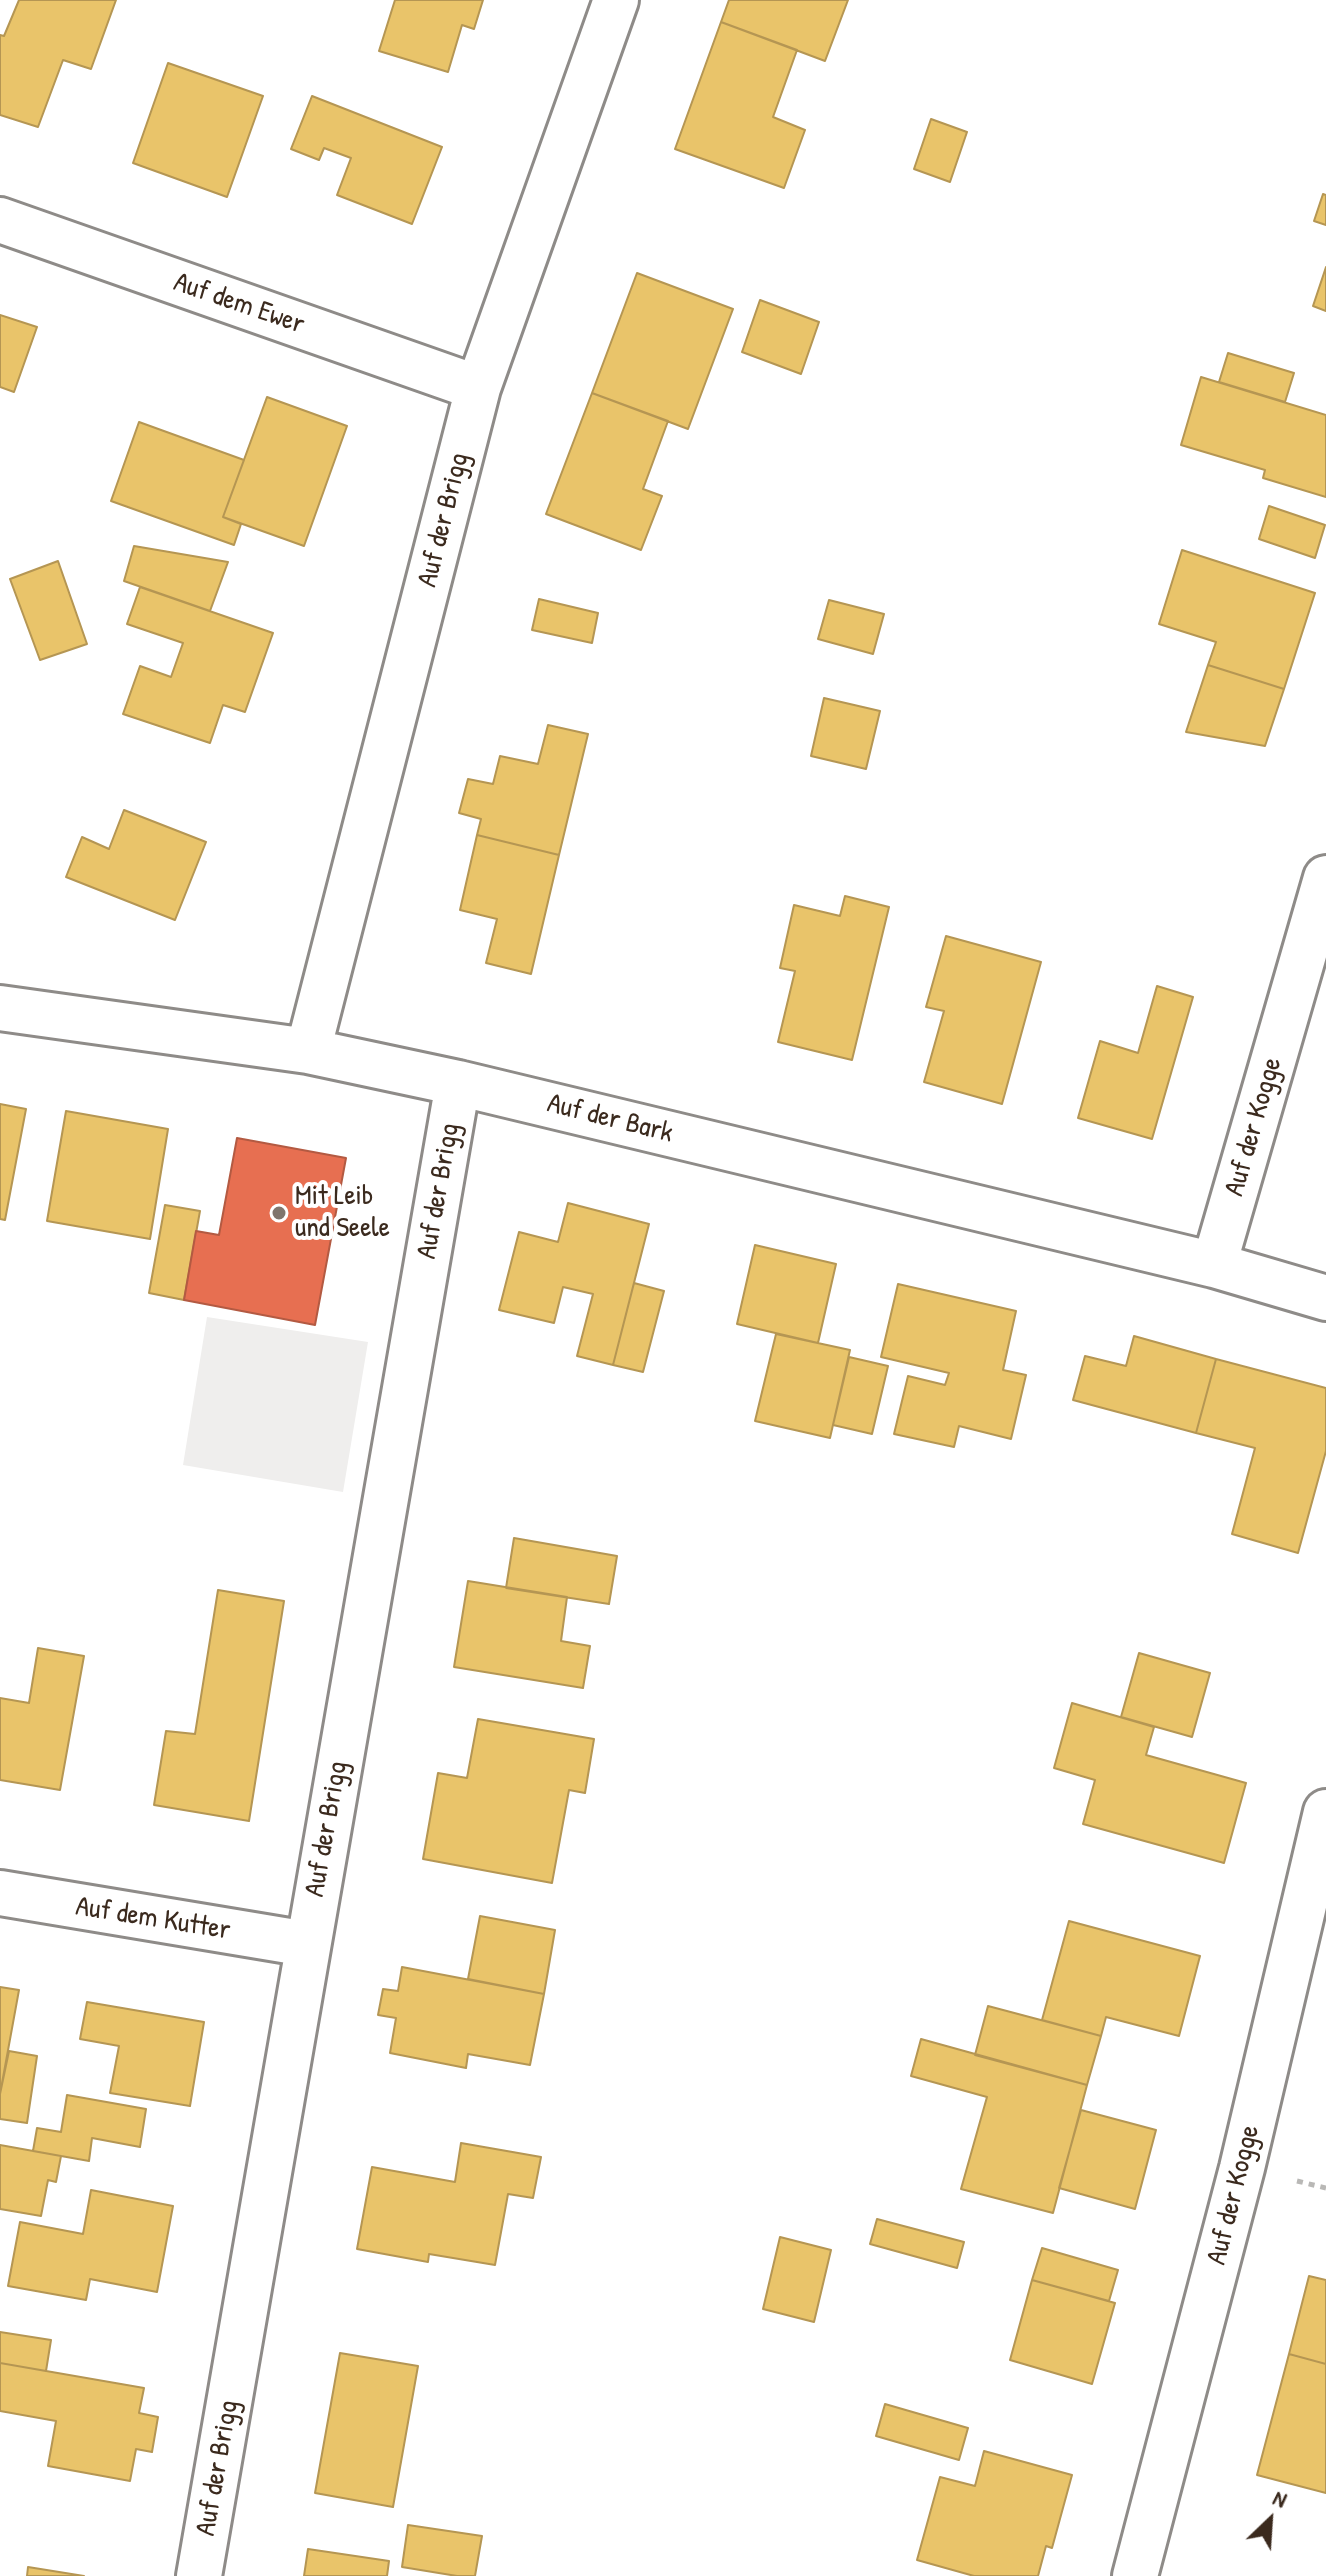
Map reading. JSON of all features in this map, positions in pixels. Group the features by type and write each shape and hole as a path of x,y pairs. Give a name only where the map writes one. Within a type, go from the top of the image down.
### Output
{"street":[{"name":"Auf der Brigg","path":"308,1051 478,388 616,0"},
{"name":"Auf dem Ewer","path":"0,220 478,388"},
{"name":"Auf der Kogge","path":"1214,1265 1326,878"},
{"name":"Auf der Bark","path":"0,1008 308,1051 458,1083 1214,1265"},
{"name":"Auf der Brigg","path":"199,2576 458,1083"},
{"path":"1214,1265 1326,1298"},
{"name":"Auf der Kogge","path":"1135,2576 1242,2168 1326,1812"},
{"name":"Auf dem Kutter","path":"0,1893 307,1944"}],"shaded area":[{"path":"207,1317 368,1342 343,1492 183,1465"}],"building: Wohnen":[{"path":"19,0 116,0 91,69 63,60 38,127 0,115 0,35 4,36"},
{"path":"395,0 483,0 474,29 462,25 448,72 379,51"},
{"path":"729,0 848,0 825,61 721,22"},
{"path":"721,22 797,50 773,117 805,130 784,188 675,149"},
{"path":"168,63 263,96 227,197 133,163"},
{"path":"312,96 442,147 412,224 337,195 351,158 324,148 319,160 291,149"},
{"path":"931,119 967,132 950,182 914,169"},
{"path":"1323,194 1326,195 1326,225 1314,221"},
{"path":"1326,267 1326,311 1313,306"},
{"path":"637,273 733,309 688,429 592,393"},
{"path":"760,300 819,322 801,374 742,352"},
{"path":"0,315 37,327 14,392 0,387"},
{"path":"1228,353 1294,373 1285,402 1219,382"},
{"path":"1201,377 1326,415 1326,497 1263,478 1265,470 1181,445"},
{"path":"592,393 668,421 643,489 662,496 641,550 546,514"},
{"path":"267,397 347,426 304,546 223,517"},
{"path":"139,422 244,460 223,517 241,524 234,545 111,501"},
{"path":"1269,506 1325,525 1315,558 1259,539"},
{"path":"134,546 228,562 210,611 124,581"},
{"path":"1182,550 1315,593 1284,689 1208,665 1216,642 1159,624"},
{"path":"58,561 87,644 40,660 10,579"},
{"path":"140,587 273,633 245,712 223,705 210,743 123,714 140,666 171,677 183,643 127,624"},
{"path":"539,599 598,613 592,643 532,630"},
{"path":"829,600 884,614 873,654 818,639"},
{"path":"1208,665 1284,689 1265,746 1186,732"},
{"path":"824,698 880,711 866,769 811,756"},
{"path":"548,725 588,734 559,855 477,835 481,819 459,813 468,779 493,784 500,756 538,764"},
{"path":"124,810 206,842 175,920 66,877 82,837 109,849"},
{"path":"477,835 559,855 531,974 486,963 497,919 460,910"},
{"path":"845,896 889,907 852,1060 778,1042 795,971 780,968 794,905 840,916"},
{"path":"946,936 1041,962 1002,1104 924,1082 944,1011 926,1007"},
{"path":"1157,986 1193,997 1152,1139 1078,1118 1100,1041 1138,1053"},
{"path":"0,1104 26,1109 5,1220 0,1219"},
{"path":"66,1111 168,1129 150,1239 47,1221"},
{"path":"568,1203 649,1224 613,1365 577,1356 593,1294 563,1287 554,1323 499,1310 519,1232 558,1242"},
{"path":"165,1205 200,1211 184,1300 149,1293"},
{"path":"755,1245 836,1264 818,1343 737,1324"},
{"path":"634,1283 664,1291 643,1372 613,1365"},
{"path":"898,1284 1016,1311 1003,1370 1026,1375 1011,1439 959,1426 954,1447 894,1434 908,1376 945,1385 949,1373 881,1357"},
{"path":"776,1334 850,1350 830,1438 755,1421"},
{"path":"1134,1336 1216,1359 1196,1433 1073,1400 1085,1356 1126,1366"},
{"path":"849,1357 888,1366 872,1434 833,1425"},
{"path":"1216,1359 1326,1388 1326,1451 1298,1553 1232,1534 1255,1448 1196,1433"},
{"path":"514,1538 617,1556 609,1604 506,1588"},
{"path":"468,1581 567,1597 561,1641 590,1646 583,1688 454,1667"},
{"path":"218,1590 284,1601 249,1821 154,1805 166,1731 195,1734"},
{"path":"38,1648 84,1656 60,1790 0,1780 0,1698 29,1703"},
{"path":"1139,1653 1210,1673 1192,1737 1121,1717"},
{"path":"1072,1703 1154,1727 1146,1755 1246,1783 1224,1863 1083,1824 1095,1780 1054,1768"},
{"path":"478,1719 594,1739 585,1793 569,1790 552,1883 423,1859 438,1773 467,1778"},
{"path":"480,1916 555,1930 544,1994 468,1979"},
{"path":"1069,1921 1200,1956 1179,2036 1106,2017 1101,2036 1042,2020"},
{"path":"402,1967 544,1994 530,2065 468,2054 466,2068 390,2053 396,2018 378,2015 383,1989 398,1991"},
{"path":"0,1987 19,1990 0,2094"},
{"path":"87,2002 204,2022 190,2106 110,2093 119,2046 80,2039"},
{"path":"988,2006 1101,2036 1087,2085 975,2055"},
{"path":"921,2039 1087,2085 1053,2213 961,2189 987,2097 911,2076"},
{"path":"9,2051 37,2056 27,2123 0,2119 0,2094"},
{"path":"67,2095 146,2109 140,2147 92,2138 89,2161 33,2151 37,2128 61,2132"},
{"path":"1081,2110 1156,2130 1135,2209 1059,2188"},
{"path":"461,2143 541,2157 533,2198 508,2194 495,2265 429,2254 428,2262 357,2249 372,2167 455,2182"},
{"path":"0,2145 61,2156 56,2182 48,2180 41,2216 0,2209"},
{"path":"91,2190 173,2206 157,2292 90,2279 86,2300 8,2286 20,2222 83,2234"},
{"path":"877,2219 964,2242 957,2268 870,2244"},
{"path":"780,2237 831,2250 814,2322 763,2309"},
{"path":"1042,2248 1118,2270 1109,2301 1032,2280"},
{"path":"1309,2276 1326,2280 1326,2364 1289,2354"},
{"path":"1032,2280 1115,2303 1092,2384 1010,2360"},
{"path":"0,2332 51,2340 46,2371 0,2363"},
{"path":"340,2353 418,2366 393,2507 315,2493"},
{"path":"1289,2354 1326,2364 1326,2493 1257,2475"},
{"path":"0,2363 144,2388 139,2413 158,2417 152,2452 136,2449 130,2481 48,2466 56,2421 0,2411"},
{"path":"885,2404 968,2428 959,2460 876,2436"},
{"path":"984,2451 1072,2475 1052,2548 1046,2546 1038,2576 974,2576 917,2560 940,2477 975,2486"},
{"path":"408,2525 482,2536 475,2576 402,2567"},
{"path":"308,2549 389,2561 387,2576 304,2576"},
{"path":"28,2567 84,2576 27,2576"}],"building: Handel":[{"path":"237,1138 346,1158 315,1325 184,1300 196,1231 219,1235"}],"place":[{"name":"Mit Leib und Seele","path":"279,1213"}]}
